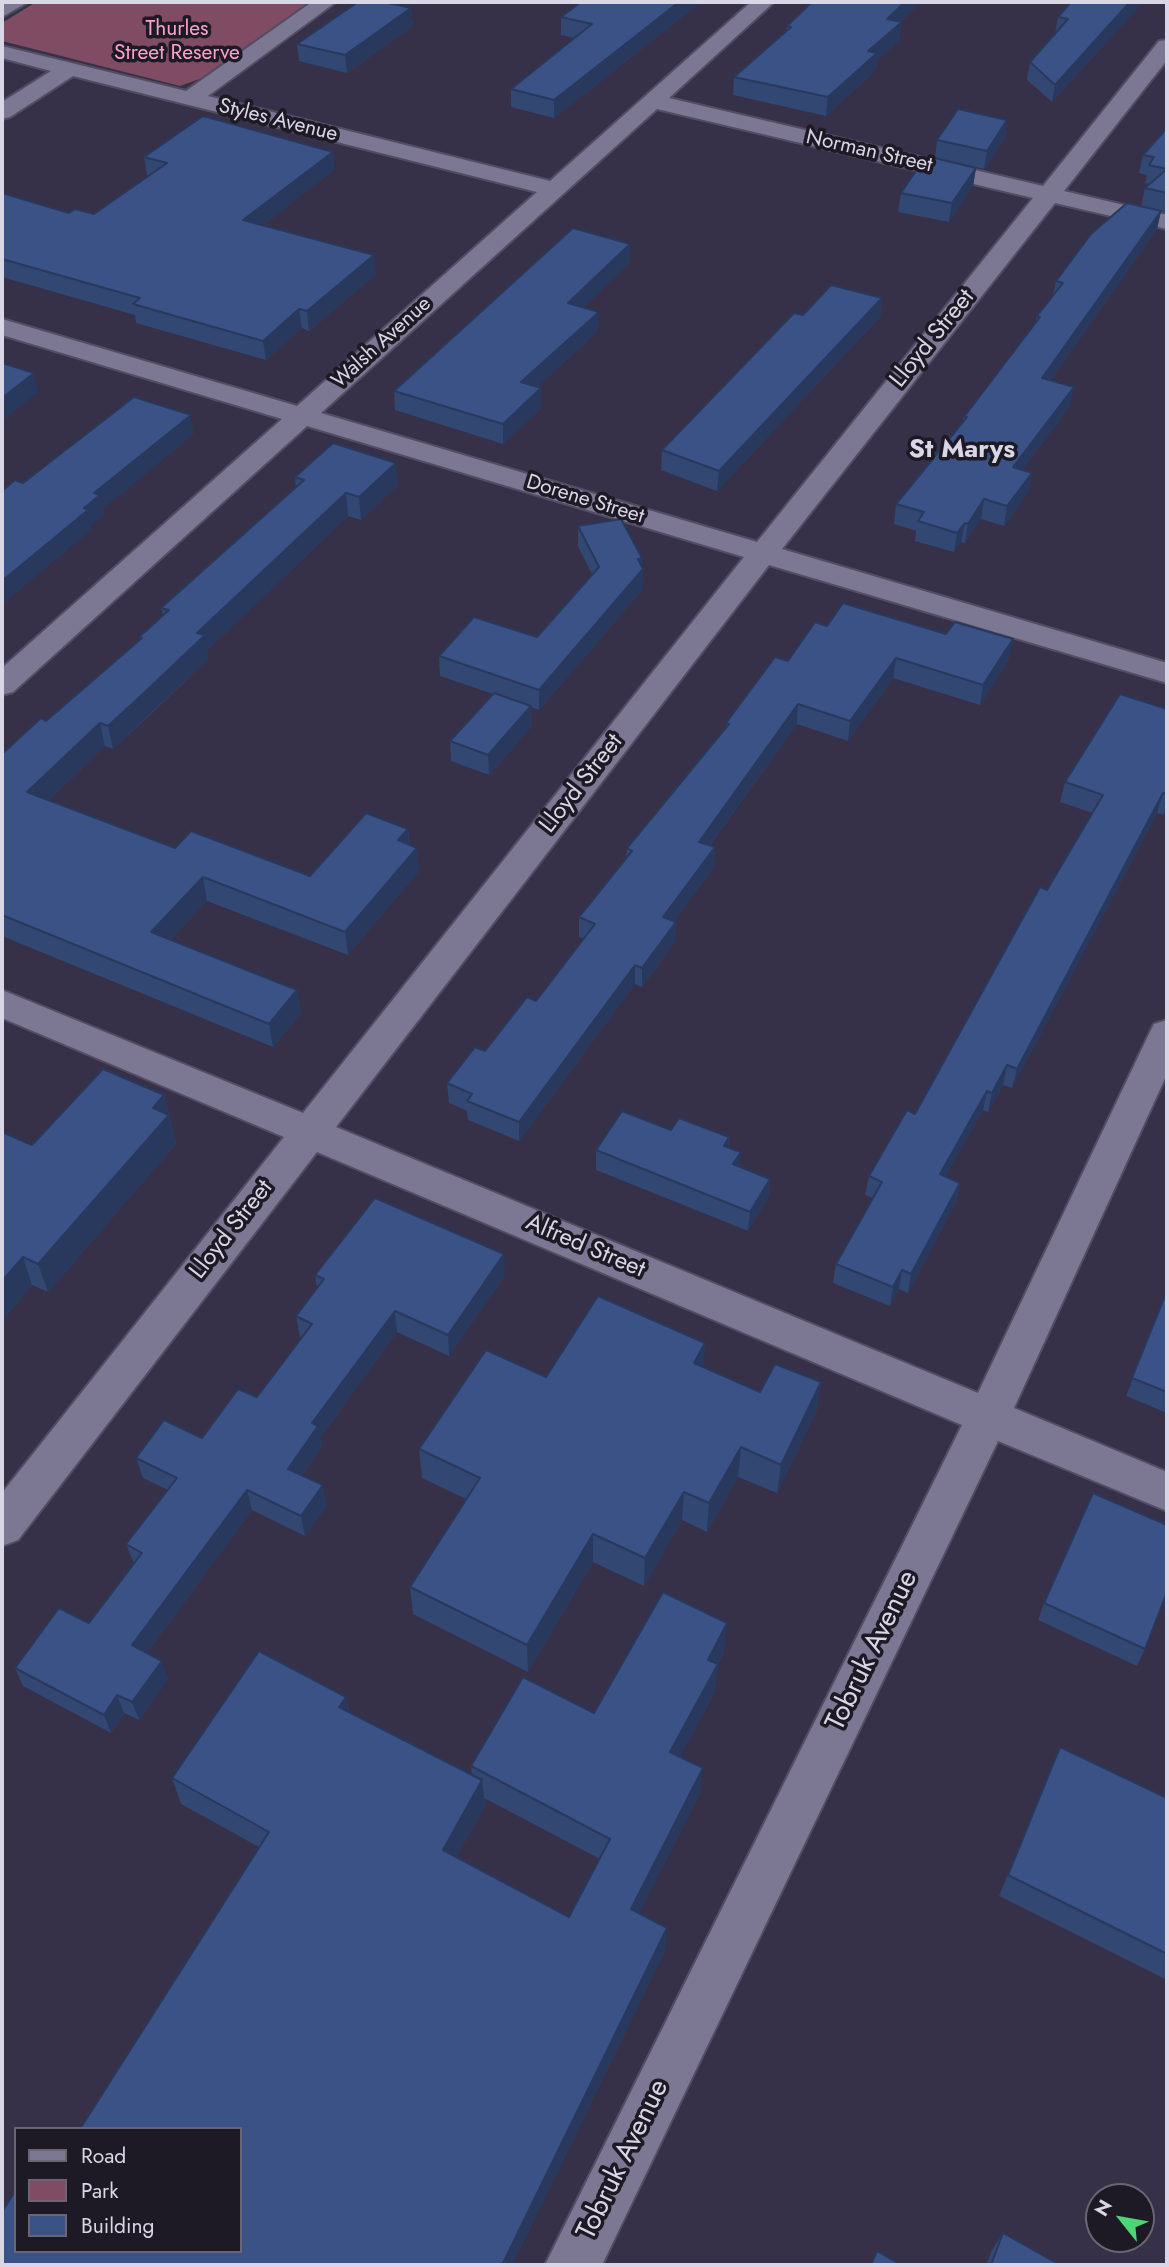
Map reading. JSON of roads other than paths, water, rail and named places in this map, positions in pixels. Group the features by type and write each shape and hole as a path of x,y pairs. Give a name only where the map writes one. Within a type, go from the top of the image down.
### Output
{"street":[{"path":"2,11 17,2"},
{"path":"188,99 325,2"},
{"name":"Walsh Avenue","path":"2,685 763,2"},
{"name":"Lloyd Street","path":"2,1526 308,1131 1167,46"},
{"name":"Styles Avenue","path":"2,52 554,189"},
{"path":"2,112 69,69"},
{"name":"Norman Street","path":"653,101 1167,222"},
{"name":"Dorene Street","path":"2,327 1167,673"},
{"name":"Alfred Street","path":"2,1003 989,1415 1167,1492"},
{"name":"Tobruk Avenue","path":"573,2265 989,1415 1167,1034"}],"district":[{"name":"St Marys","path":"962,451"}],"park label":[{"name":"Thurles Street Reserve","path":"177,42"}]}
